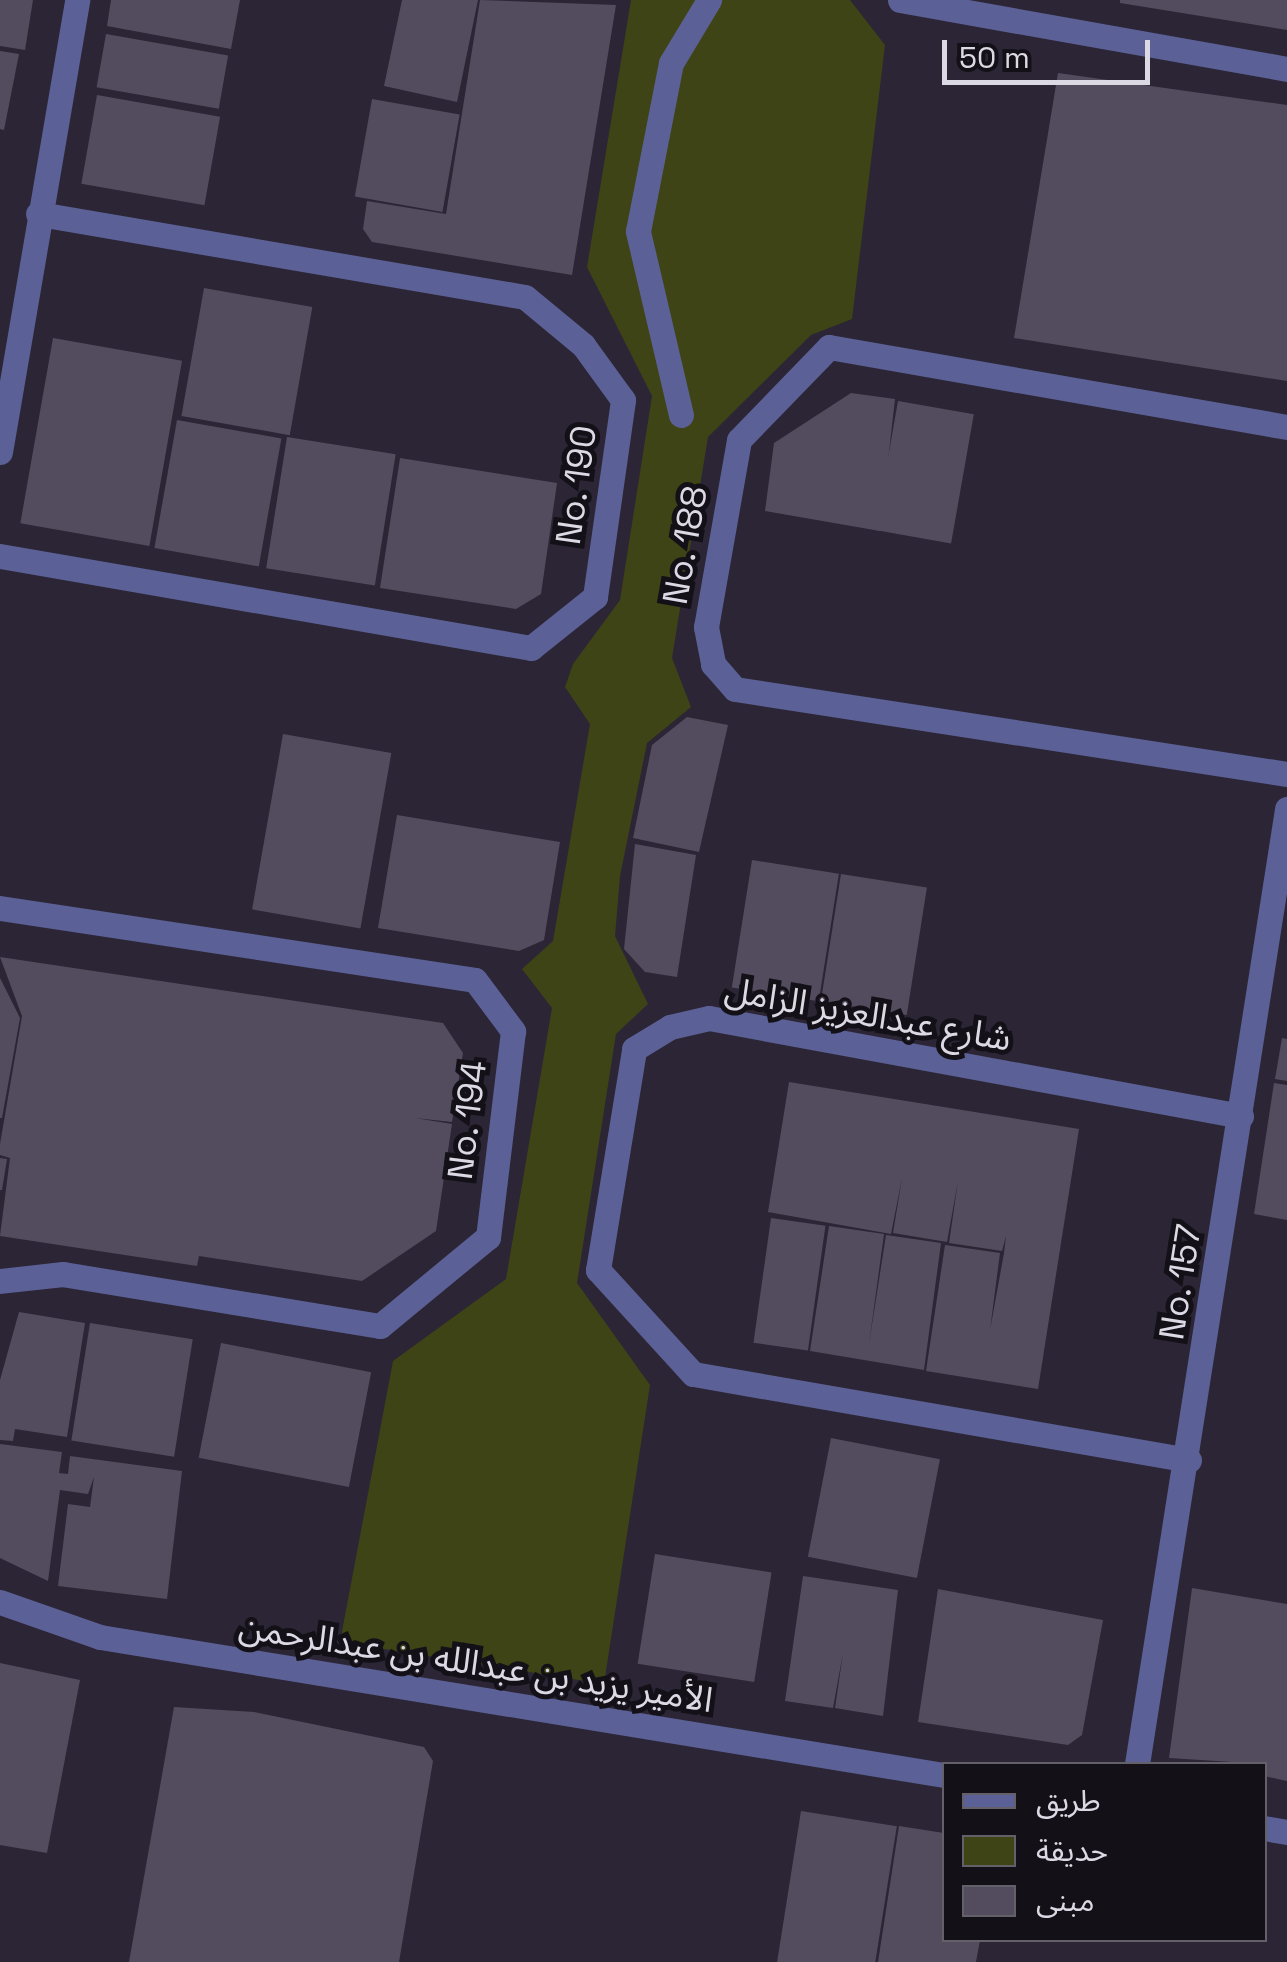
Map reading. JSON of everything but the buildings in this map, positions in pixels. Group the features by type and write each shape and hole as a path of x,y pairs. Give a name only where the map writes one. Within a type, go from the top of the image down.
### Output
{"street":[{"path":"0,452 8,357 77,0"},
{"path":"681,415 638,230 671,64 708,0"},
{"path":"900,0 1287,69"},
{"name":"No. 190","path":"0,556 531,648 595,597 623,400 583,345 525,297 38,214"},
{"name":"No. 188","path":"1287,427 830,347 739,440 706,627 712,664 735,690 1287,774"},
{"name":"No. 157","path":"1138,1762 1189,1460 1287,809"},
{"name":"No. 194","path":"0,908 475,980 514,1031 488,1237 380,1326 63,1274 0,1282"},
{"name":"شارع عبدالعزيز الزامل","path":"1189,1460 693,1374 598,1270 634,1049 670,1027 709,1018 1241,1116"},
{"name":"الأمير يزيد بن عبدالله بن عبدالرحمن","path":"0,1602 100,1637 942,1775"}],"green space":[{"path":"631,0 850,0 885,45 852,319 811,335 708,437 672,658 691,707 647,743 620,876 615,936 648,1004 616,1034 577,1283 650,1385 604,1684 340,1642 393,1361 506,1279 552,1008 522,969 553,941 590,724 565,687 573,664 620,600 652,396 587,267"}]}
